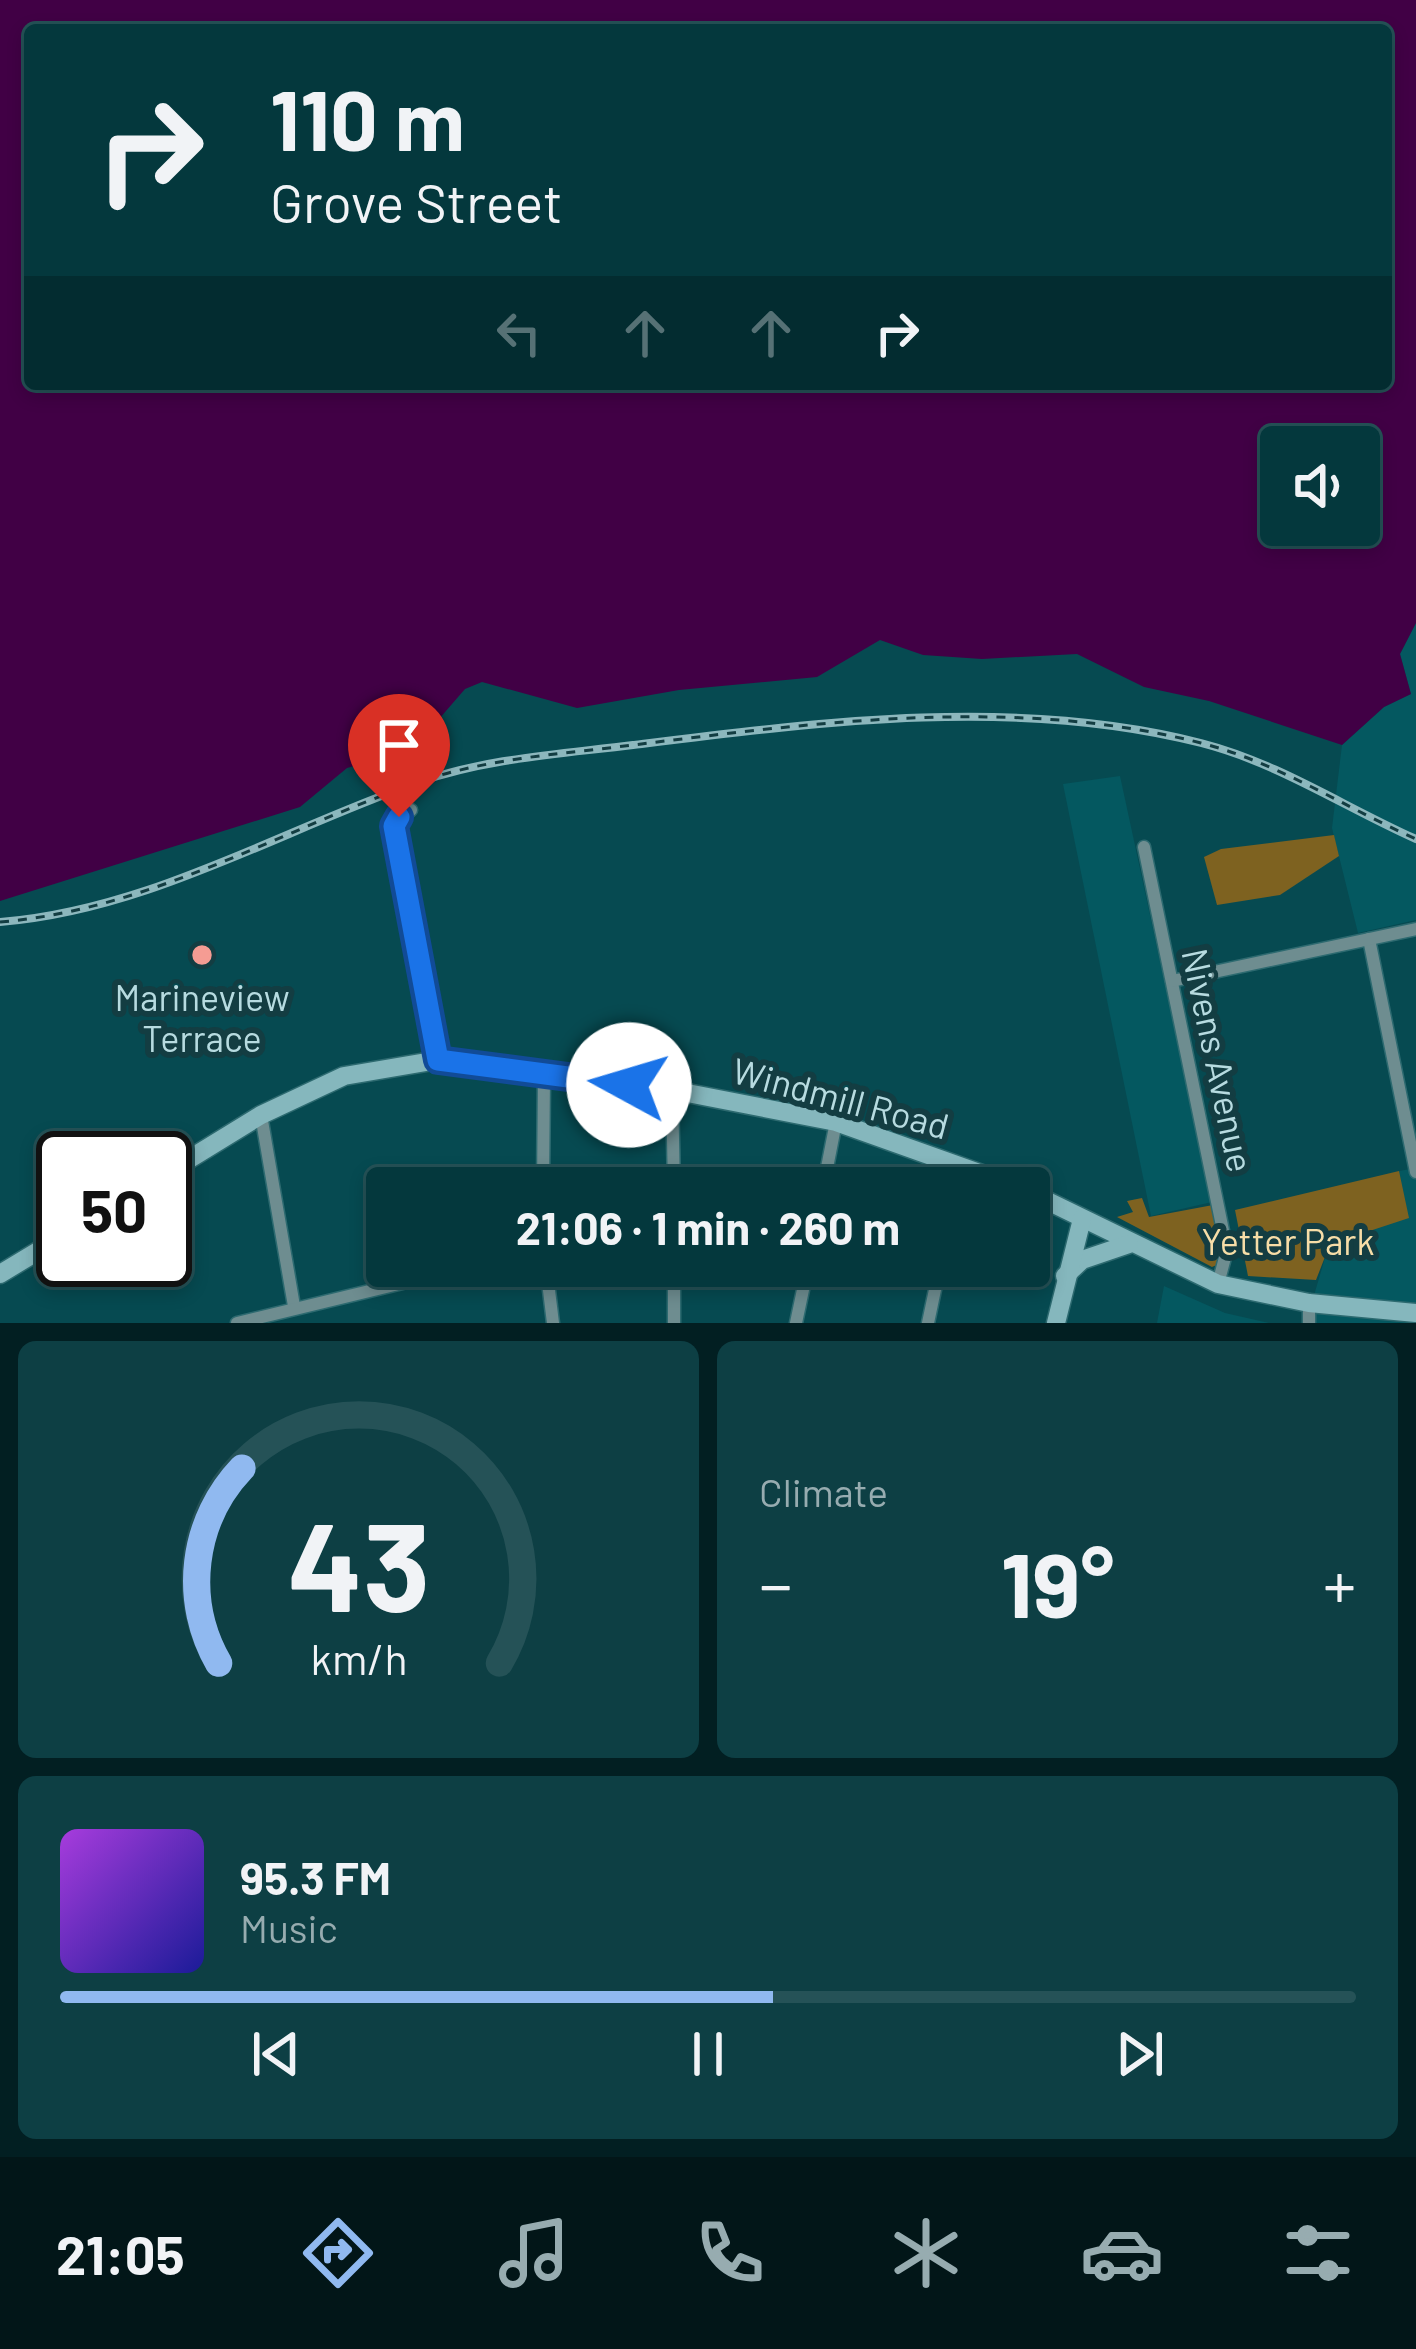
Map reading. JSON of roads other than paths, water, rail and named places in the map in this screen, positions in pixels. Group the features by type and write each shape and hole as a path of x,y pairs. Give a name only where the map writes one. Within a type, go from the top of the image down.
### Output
{"main road":[{"name":"Windmill Road","path":"192,1157 260,1115 344,1076 438,1060 672,1090 836,1122 971,1167"},
{"name":"Windmill Road","path":"1050,1203 1218,1284 1309,1313 1416,1312"},
{"path":"1056,1323 1082,1219"},
{"path":"1065,1276 1094,1254 1131,1244"},
{"path":"0,1274 36,1252"}],"street":[{"path":"411,810 394,826 438,1060"},
{"name":"Nivens Avenue","path":"1144,847 1227,1250 1218,1284"},
{"path":"1172,981 1416,929"},
{"path":"1369,939 1416,1172"},
{"path":"543,1167 544,1076"},
{"path":"672,1090 674,1167"},
{"path":"260,1115 295,1306"},
{"path":"827,1167 836,1122"},
{"path":"961,1167 962,1163"},
{"path":"237,1323 380,1287"},
{"path":"549,1287 553,1323"},
{"path":"674,1287 674,1323"},
{"path":"796,1323 804,1287"},
{"path":"928,1323 936,1287"}],"railway":[{"path":"0,922 55,915 162,885 367,801 472,767 846,722 990,717 1061,720 1201,743 1311,786 1416,839"}],"place":[{"name":"Marineview Terrace","path":"202,955"}],"park label":[{"name":"Yetter Park","path":"1288,1240"}]}
